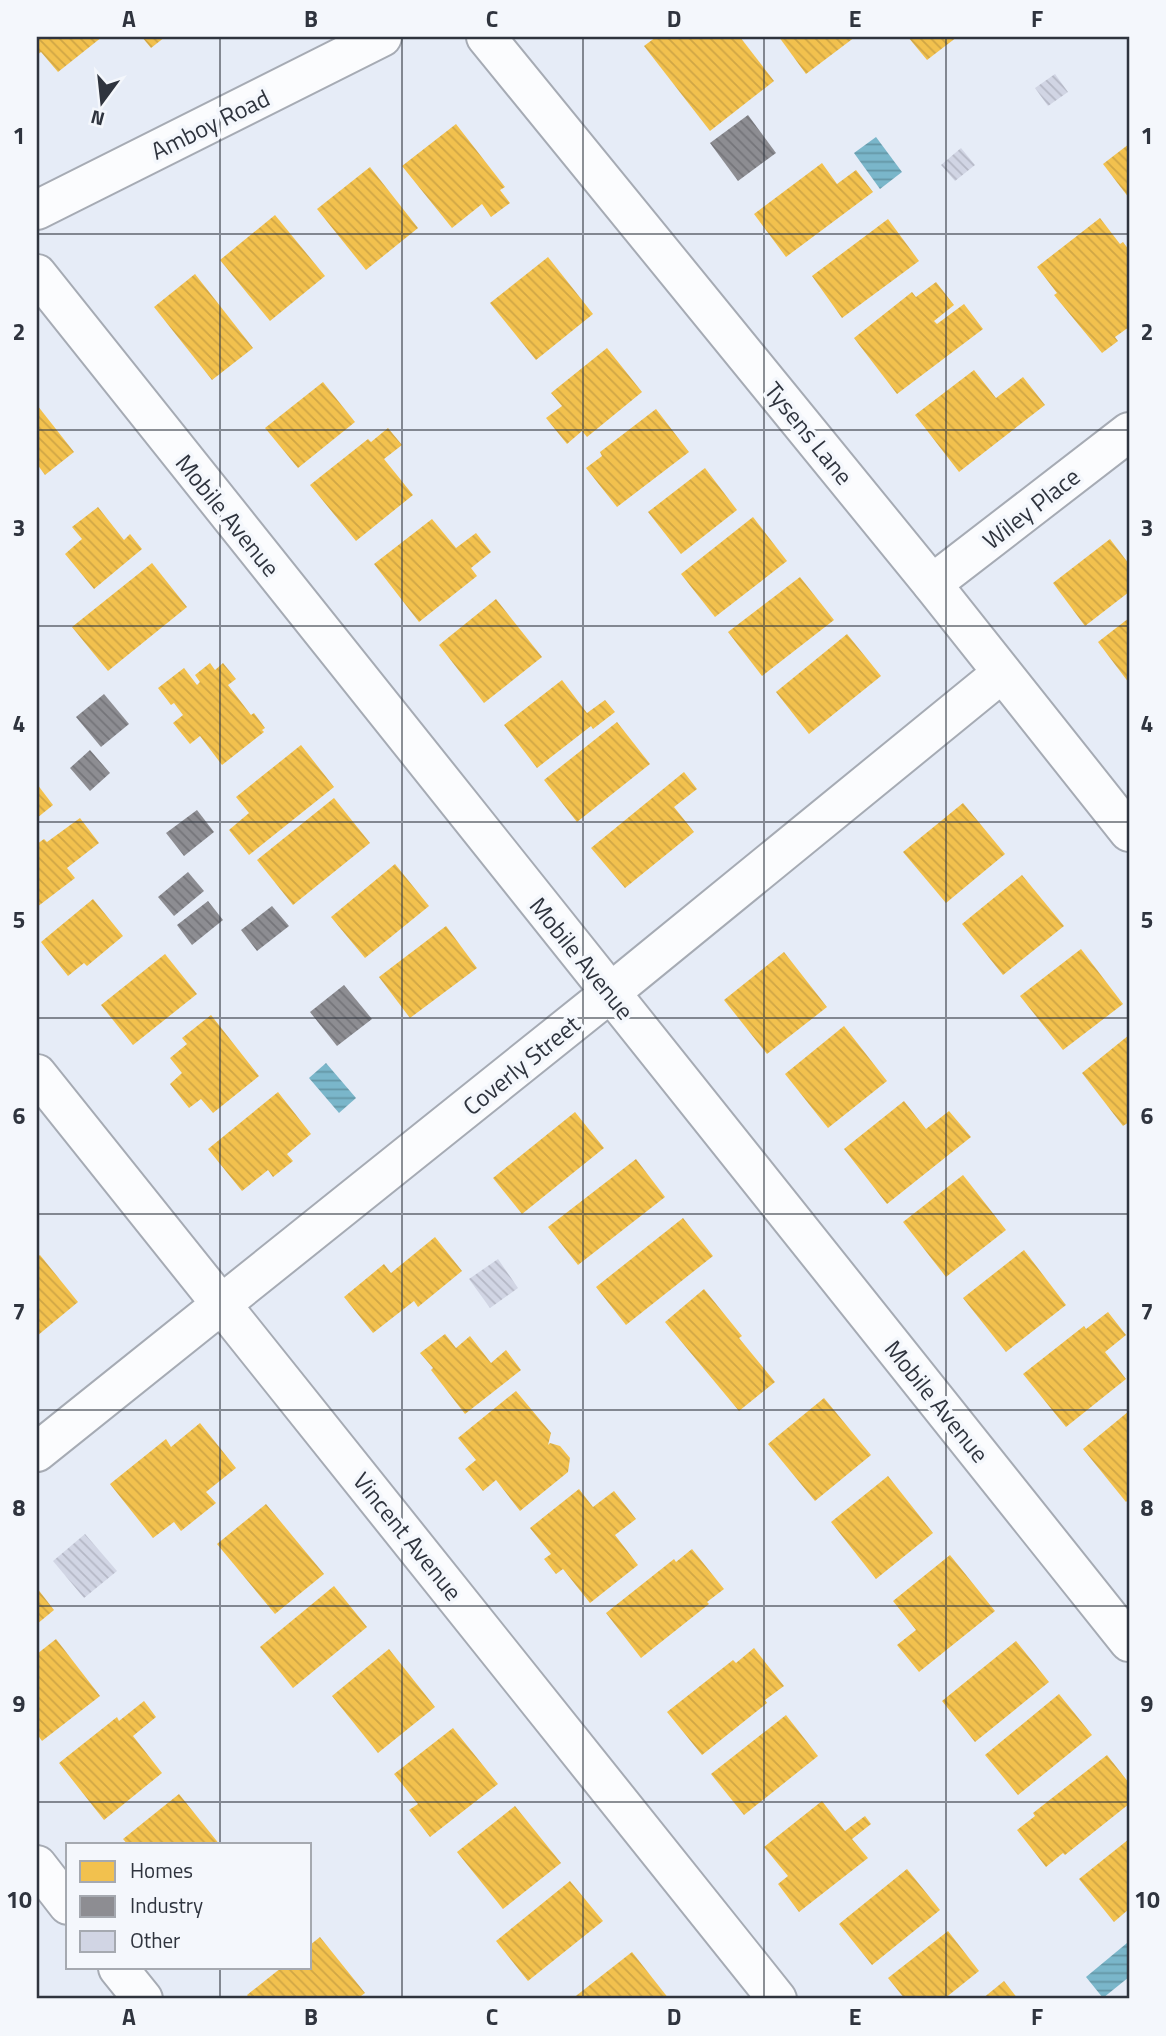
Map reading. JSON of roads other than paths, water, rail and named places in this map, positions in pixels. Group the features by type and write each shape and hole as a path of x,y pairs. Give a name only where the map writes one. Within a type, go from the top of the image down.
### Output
{"street":[{"name":"Amboy Road","path":"37,210 382,37"},
{"name":"Tysens Lane","path":"486,37 932,584 1129,832"},
{"name":"Mobile Avenue","path":"37,274 1129,1642"},
{"name":"Wiley Place","path":"932,584 1129,432"},
{"name":"Coverly Street","path":"37,1452 610,993 1002,673"},
{"name":"Vincent Avenue","path":"37,1074 777,1999"},
{"path":"37,1865 66,1902"},
{"path":"119,1969 143,1999"}],"water":[{"path":"876,137 902,172 880,189 854,153"},
{"path":"326,1063 356,1098 339,1113 309,1078"},
{"path":"1127,1943 1129,1977 1103,1998 1086,1977"}]}
